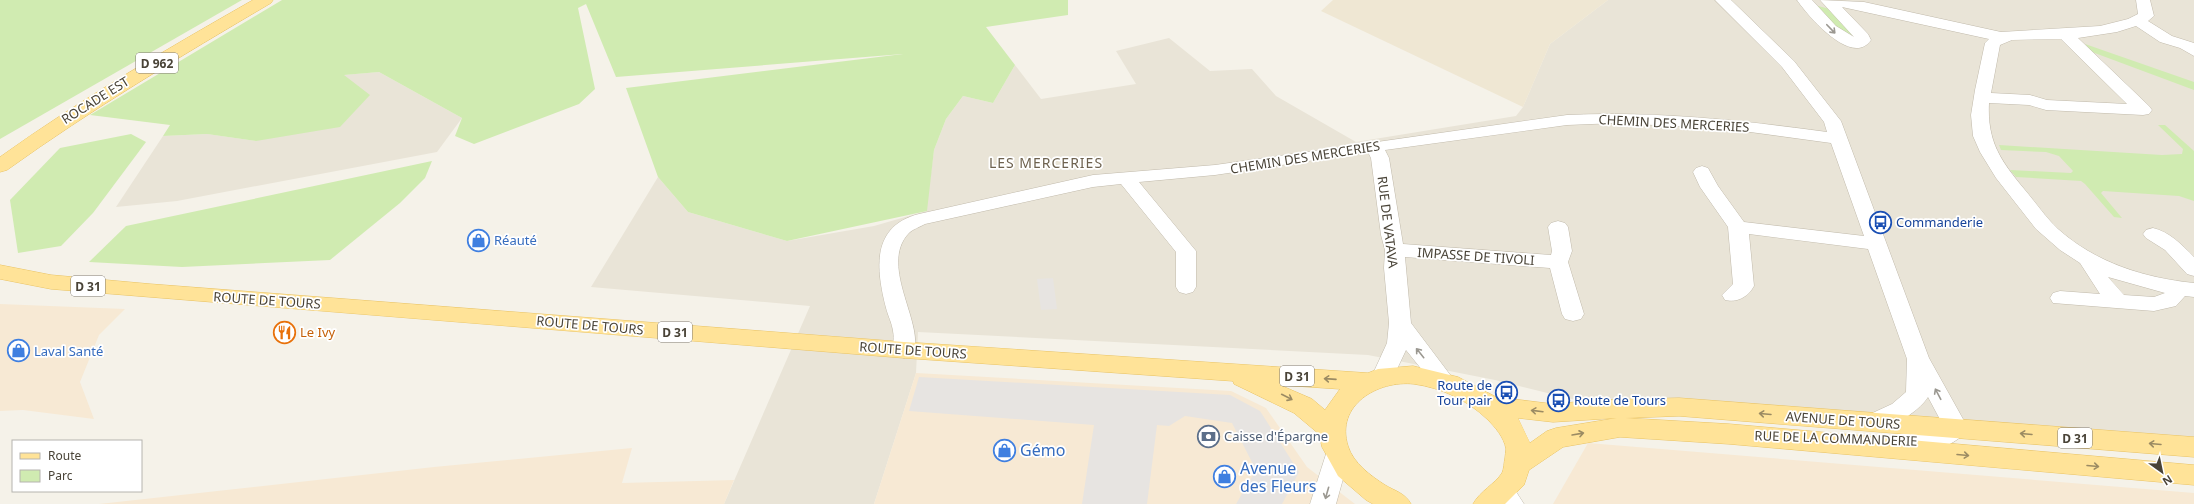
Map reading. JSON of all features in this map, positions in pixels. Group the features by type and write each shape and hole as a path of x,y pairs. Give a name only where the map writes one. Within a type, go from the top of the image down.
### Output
{"main road":[{"name":"ROCADE EST","path":"0,166 51,128 114,87 265,0"},
{"name":"ROCADE EST","path":"0,156 51,128"},
{"name":"ROUTE DE TOURS","path":"0,272 51,282 904,350 1375,380"},
{"name":"ROUTE DE TOURS","path":"0,285 51,282"},
{"name":"ROUTE DE TOURS","path":"1225,371 1304,406 1332,430"},
{"path":"1397,504 1374,493 1352,475 1338,454 1332,430 1334,415 1341,402 1353,390 1375,380 1401,375 1422,376 1443,380 1469,391 1491,406 1504,418 1514,433 1519,448 1520,463 1515,480 1501,501"},
{"name":"AVENUE DE TOURS","path":"1491,406 1553,413 1599,408 1679,407 2194,448"},
{"name":"AVENUE DE TOURS","path":"1520,463 1556,438 1620,427 1729,434 2194,475"}],"street":[{"name":"RUE DE LA COMMANDERIE","path":"1722,0 1788,64 1832,121 1878,244 1918,358 1956,428 1947,436 1933,441 1911,442 1729,434"},
{"path":"1804,0 1840,38 1854,42 1863,40 1862,37 1828,0"},
{"path":"1828,0 1864,6 2001,37 2064,33 2119,27 2138,21 2146,16 2146,9 2143,0"},
{"path":"2138,21 2166,39 2186,45 2194,51"},
{"path":"1982,98 2030,100 2046,105 2143,110 2064,33"},
{"path":"2001,37 1993,43 1982,98 1982,135 1996,166 2052,234 2087,258 2117,273 2186,290"},
{"name":"CHEMIN DES MERCERIES","path":"904,350 904,332 896,307 888,267 892,242 903,228 919,220 1093,181 1215,170 1374,146 1567,120 1617,118 1728,124 1839,139"},
{"name":"RUE DE VATAVA","path":"1374,146 1380,158 1391,235 1395,250 1394,268 1400,323 1398,343 1375,380"},
{"path":"1702,172 1708,187 1738,227 1744,286 1732,295"},
{"path":"1126,178 1186,251 1186,287"},
{"path":"1558,227 1562,250 1558,262 1573,314"},
{"path":"1738,227 1878,244"},
{"path":"2153,234 2172,246 2194,269"},
{"name":"IMPASSE DE TIVOLI","path":"1395,250 1558,262"},
{"path":"2087,258 2099,279 2118,302"},
{"path":"2060,298 2154,304 2169,301 2186,290"},
{"name":"RUE DE VATAVA","path":"1400,323 1414,345 1443,380"},
{"name":"RUE DE LA COMMANDERIE","path":"1874,422 1900,410 1917,395 1918,358"},
{"path":"1323,504 1338,454"}],"shaded area":[{"path":"1333,0 1608,0 1550,44 1523,107 1321,11"},
{"path":"1608,0 2194,0 2194,438 1865,415 1576,400 1495,380 1368,355 918,332 916,373 874,504 724,504 810,306 591,287 658,177 688,212 787,241 874,226 926,211 934,150 946,119 963,96 993,103 1015,65 1041,99 1136,84 1116,51 1169,38 1210,71 1252,69 1276,96 1356,142 1516,116 1523,107 1550,44"},
{"path":"379,72 462,118 437,152 177,201 116,207 163,136 207,134 256,141 343,75"},
{"path":"1053,278 1057,309 1041,310 1037,279"},
{"path":"0,304 125,309 99,335 80,382 94,419 23,410 0,411"},
{"path":"916,373 1231,391 1266,408 1307,467 1355,504 874,504"},
{"path":"919,377 1230,395 1260,411 1299,472 1282,504 1236,504 1256,470 1232,423 1185,416 1169,426 1157,425 1147,504 1082,504 1094,425 909,411"},
{"path":"1588,443 2194,493 2194,504 1553,504"},
{"path":"632,448 622,483 734,480 724,504 99,504 434,467"}],"green space":[{"path":"0,0 242,0 0,139"},
{"path":"282,0 1068,0 1068,15 986,27 1015,65 993,103 963,96 946,119 934,150 927,211 787,241 688,212 658,177 626,88 903,54 616,77 586,4 578,8 595,89 579,104 474,144 455,136 462,118 379,72 344,75 370,95 340,127 256,141 207,134 163,136 170,125 90,115"},
{"path":"1818,6 1830,9 1856,36 1850,40 1815,7"},
{"path":"2085,44 2194,82 2194,90 2092,52"},
{"path":"2158,125 2165,125 2194,151 2194,201 2179,196 2103,191 2101,193 2122,218 2114,217 2081,181 2016,177 2010,170 2071,173 2073,171 2059,156 2046,152 2001,150 1999,145 2162,155 2182,154 2183,149"},
{"path":"131,134 146,142 93,213 61,246 18,253 10,200 60,148"},
{"path":"432,161 425,178 400,203 330,260 182,267 89,262 126,226"}],"place":[{"name":"Commanderie","path":"1880,222"},
{"name":"Réauté","path":"478,240"},
{"name":"Le Ivy","path":"285,332"},
{"name":"Laval Santé","path":"18,351"},
{"name":"Route de Tour pair","path":"1507,392"},
{"name":"Route de Tours","path":"1558,400"},
{"name":"Caisse d'Épargne","path":"1208,436"},
{"name":"Gémo","path":"1004,450"},
{"name":"Avenue des Fleurs","path":"1225,477"}],"district":[{"name":"LES MERCERIES","path":"1046,162"}]}
